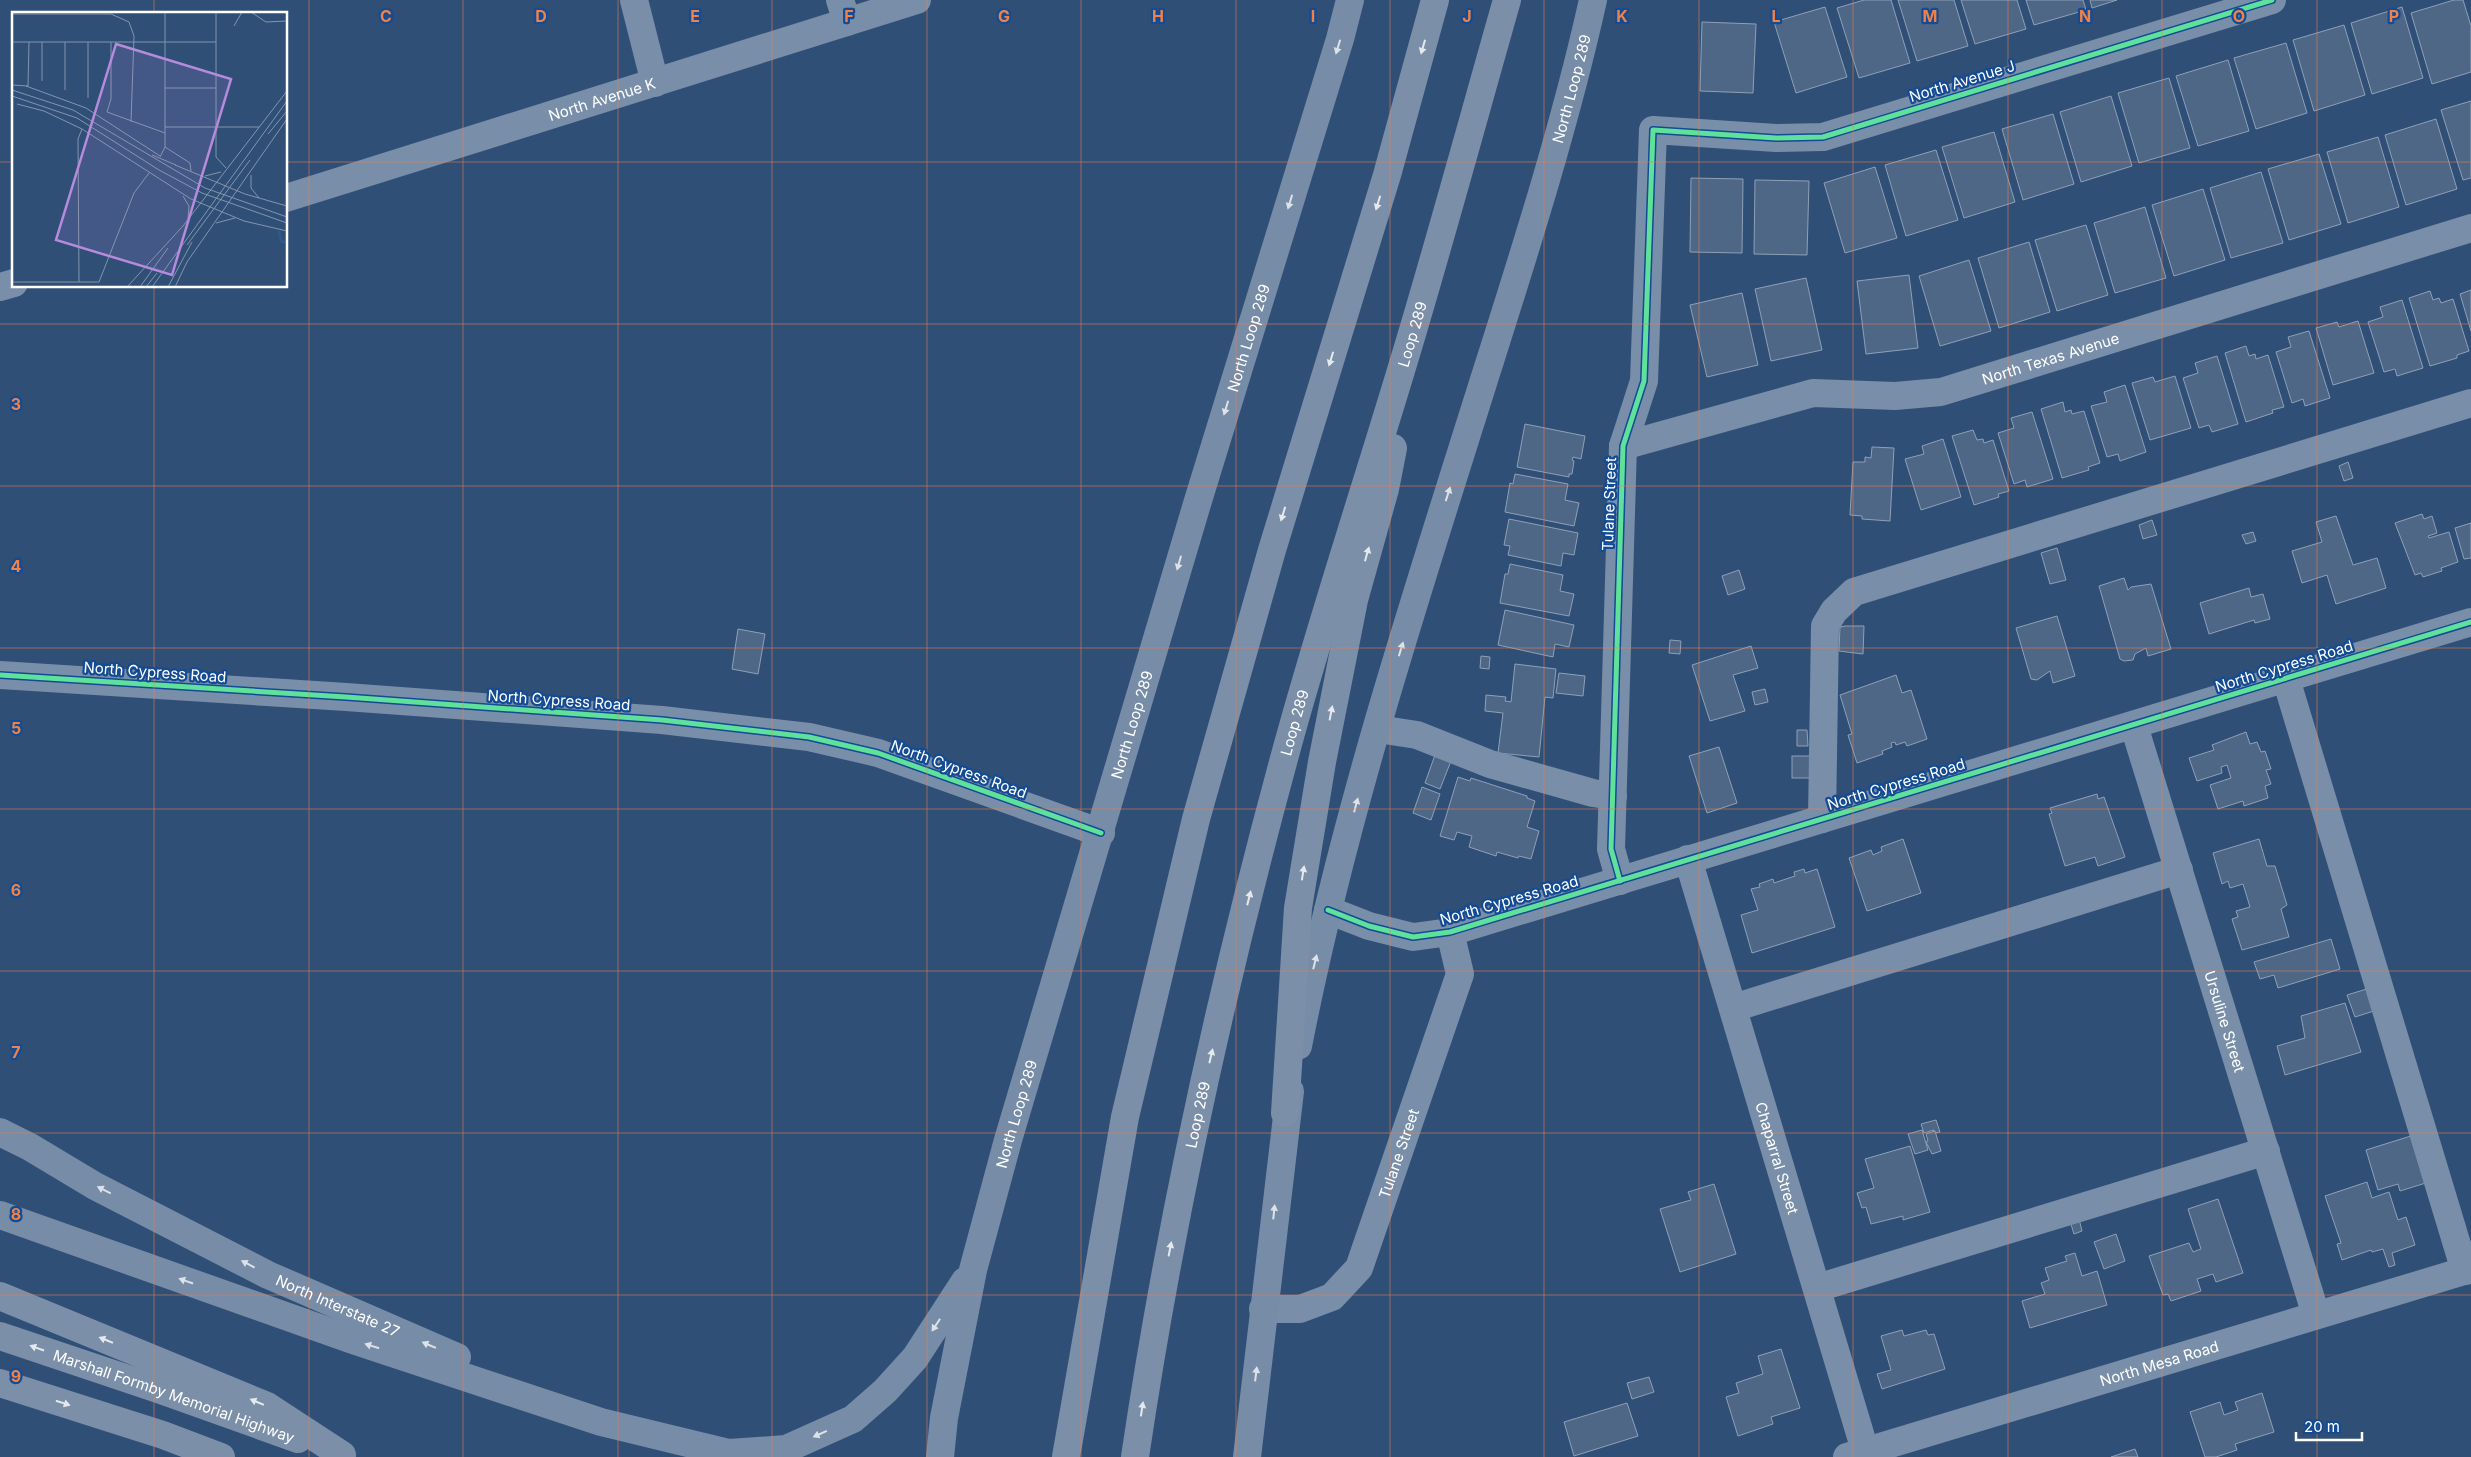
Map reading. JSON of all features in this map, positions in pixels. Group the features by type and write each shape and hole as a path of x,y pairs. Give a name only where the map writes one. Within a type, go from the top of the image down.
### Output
{"highway":[{"path":"1066,1457 1094,1281 1125,1117 1196,819 1272,550 1387,174 1435,0"},
{"name":"Loop 289","path":"1135,1457 1153,1335 1191,1140 1228,980 1288,745 1415,325 1507,0"},
{"path":"1285,1113 1298,908 1315,801 1354,600 1385,489 1415,325"},
{"path":"0,1296 267,1406 345,1456"},
{"name":"Marshall Formby Memorial Highway","path":"0,1336 158,1389 345,1456"},
{"path":"0,1383 221,1457"}],"main road":[{"name":"North Loop 289","path":"940,1457 944,1418 972,1270 1008,1140 1101,833 1197,504 1338,48 1350,0"},
{"name":"North Loop 289","path":"1247,1457 1285,1113 1311,979 1378,729 1440,521 1524,253 1582,49 1593,0"},
{"name":"North Interstate 27","path":"0,1132 95,1186 268,1275 601,1422 685,1457"},
{"path":"0,1216 353,1340 601,1422 729,1453 786,1449 853,1419 891,1384 915,1358 972,1270"},
{"path":"1252,1410 1255,1457"}],"street":[{"path":"634,0 655,83"},
{"name":"North Avenue K","path":"288,197 655,83 843,11 917,0"},
{"name":"North Avenue J","path":"1653,130 1776,138 1823,137 2272,0"},
{"name":"Tulane Street","path":"1620,881 1611,849 1623,446 1644,381 1653,130"},
{"name":"North Texas Avenue","path":"1623,446 1813,393 1895,396 1941,392 2471,228"},
{"path":"1822,819 1826,626 1834,611 1854,592 2471,403"},
{"name":"North Cypress Road","path":"1328,910 1369,926 1413,937 1450,932 2134,726 2471,622"},
{"name":"North Cypress Road","path":"0,675 356,697 662,720 809,737 878,753 1101,833"},
{"path":"2286,679 2468,1270"},
{"name":"Ursuline Street","path":"2134,726 2316,1315"},
{"path":"1378,729 1417,735 1490,764 1593,793 1613,796"},
{"name":"Chaparral Street","path":"1688,859 1817,1288 1860,1455"},
{"path":"1733,1008 2179,870"},
{"name":"Tulane Street","path":"1263,1310 1300,1309 1332,1297 1359,1268 1460,974 1450,932"},
{"path":"1817,1288 2266,1151"},
{"name":"North Mesa Road","path":"1860,1455 2468,1270"}],"building":[{"path":"1864,0 1891,0 1910,63 1859,78 1837,8"},
{"path":"1898,0 1954,0 1968,46 1917,61"},
{"path":"1961,0 2017,0 2026,29 1975,44"},
{"path":"2026,0 2083,0 2086,10 2034,25"},
{"path":"2090,0 2117,0 2092,8"},
{"path":"2454,0 2463,0 2471,26 2471,72 2432,84 2411,13"},
{"path":"1825,7 1847,77 1796,93 1774,22"},
{"path":"2402,7 2423,78 2372,94 2351,23"},
{"path":"1702,22 1756,24 1753,93 1700,91"},
{"path":"2344,25 2365,95 2314,111 2293,40"},
{"path":"2286,43 2307,113 2256,129 2234,58"},
{"path":"2228,60 2249,131 2198,146 2176,76"},
{"path":"2169,78 2190,148 2139,163 2118,93"},
{"path":"2111,96 2132,166 2081,182 2060,112"},
{"path":"2471,101 2471,178 2463,180 2441,110"},
{"path":"2053,114 2074,184 2023,200 2002,129"},
{"path":"2436,119 2457,189 2406,205 2385,135"},
{"path":"1994,132 2015,202 1964,218 1942,147"},
{"path":"2378,137 2399,207 2348,223 2327,152"},
{"path":"1936,150 1958,220 1906,236 1885,165"},
{"path":"2319,154 2341,224 2289,240 2268,169"},
{"path":"1875,167 1897,238 1845,253 1824,183"},
{"path":"2261,172 2283,243 2231,258 2210,188"},
{"path":"1691,178 1743,179 1742,253 1690,252"},
{"path":"1755,180 1809,181 1807,255 1754,254"},
{"path":"2203,189 2225,260 2174,276 2152,205"},
{"path":"2145,207 2166,278 2115,293 2094,223"},
{"path":"2086,225 2108,295 2057,311 2035,240"},
{"path":"2029,242 2050,312 1999,328 1978,258"},
{"path":"1969,260 1991,331 1940,346 1919,276"},
{"path":"1909,275 1918,348 1866,354 1857,281"},
{"path":"1806,278 1822,350 1771,361 1755,289"},
{"path":"2471,290 2471,331 2460,294"},
{"path":"2430,291 2433,300 2439,298 2441,303 2453,299 2469,351 2457,355 2457,358 2430,366 2409,298"},
{"path":"1742,293 1758,365 1707,377 1690,305"},
{"path":"2402,300 2423,368 2397,376 2395,369 2384,372 2368,322 2383,317 2380,307"},
{"path":"2358,321 2374,373 2333,385 2316,328 2337,322 2339,327"},
{"path":"2309,331 2330,398 2305,406 2303,399 2292,403 2276,352 2291,347 2288,337"},
{"path":"2246,346 2249,356 2255,354 2256,359 2268,355 2284,407 2272,410 2273,413 2246,422 2225,353"},
{"path":"2217,356 2238,424 2212,432 2209,425 2199,428 2183,378 2198,373 2195,363"},
{"path":"2175,376 2191,428 2150,440 2132,383 2153,377 2155,382"},
{"path":"2125,385 2146,452 2120,461 2118,454 2107,457 2091,406 2107,402 2104,392"},
{"path":"2063,402 2065,412 2071,410 2072,414 2084,411 2100,463 2088,467 2089,470 2062,478 2041,409"},
{"path":"2032,412 2053,479 2027,487 2025,480 2014,484 1998,433 2014,428 2011,418"},
{"path":"1525,424 1585,436 1581,459 1573,457 1572,474 1569,474 1569,477 1517,467"},
{"path":"1973,430 1977,440 1983,439 1984,443 1993,440 2009,491 1998,494 1999,497 1974,505 1952,436"},
{"path":"1943,439 1961,497 1921,510 1905,459 1924,454 1922,446"},
{"path":"1872,447 1894,448 1890,521 1862,519 1862,516 1850,515 1853,462 1865,462 1865,457 1871,458"},
{"path":"2348,462 2353,478 2344,481 2339,466"},
{"path":"1515,474 1568,484 1565,500 1579,503 1574,526 1505,512 1510,483 1513,484"},
{"path":"2422,514 2424,519 2432,516 2437,533 2428,536 2429,538 2449,532 2458,562 2441,568 2442,571 2423,577 2421,573 2415,575 2395,523"},
{"path":"2336,516 2353,565 2377,558 2386,588 2336,604 2327,575 2302,583 2292,551 2322,542 2316,522"},
{"path":"1509,519 1578,533 1574,555 1563,553 1561,566 1508,555 1510,546 1504,545"},
{"path":"2152,520 2157,535 2143,539 2139,525"},
{"path":"2471,523 2471,558 2464,559 2455,528"},
{"path":"2253,532 2256,541 2246,544 2242,535"},
{"path":"2057,548 2066,580 2050,584 2041,553"},
{"path":"1510,564 1563,575 1560,591 1574,594 1569,616 1500,603 1505,574 1508,574"},
{"path":"1739,570 1745,589 1728,595 1722,576"},
{"path":"2124,578 2128,590 2131,587 2151,584 2171,649 2148,656 2146,648 2135,654 2133,660 2124,661 2120,659 2099,586"},
{"path":"2249,588 2251,597 2263,594 2270,619 2255,623 2254,620 2209,634 2200,603"},
{"path":"1505,610 1574,625 1569,647 1555,644 1553,657 1498,645"},
{"path":"2057,616 2075,676 2053,683 2050,671 2037,680 2031,679 2016,628"},
{"path":"1864,626 1863,654 1839,651 1840,627"},
{"path":"738,629 765,634 758,674 732,669"},
{"path":"1670,640 1681,641 1680,654 1669,653"},
{"path":"1751,646 1758,668 1733,675 1745,711 1710,721 1692,665"},
{"path":"1481,656 1490,657 1489,669 1480,668"},
{"path":"1515,664 1556,669 1553,698 1545,697 1539,757 1498,753 1503,713 1485,711 1486,695 1506,697 1505,701 1511,702"},
{"path":"1559,673 1585,676 1583,696 1556,693"},
{"path":"1896,675 1902,693 1911,690 1927,739 1907,746 1905,742 1896,745 1895,742 1891,743 1892,747 1882,751 1883,754 1857,763 1848,735 1852,734 1840,695"},
{"path":"1765,689 1768,702 1755,705 1752,692"},
{"path":"1797,730 1807,730 1808,746 1797,746"},
{"path":"2246,732 2250,744 2257,742 2261,752 2265,751 2271,769 2266,770 2271,784 2265,786 2268,798 2244,806 2243,801 2218,809 2210,785 2231,778 2227,765 2221,767 2222,773 2197,781 2189,758 2214,750 2212,745"},
{"path":"1719,747 1737,803 1707,813 1689,756"},
{"path":"1435,755 1451,761 1440,789 1425,783"},
{"path":"1792,756 1810,756 1810,778 1792,778"},
{"path":"1458,777 1470,781 1471,778 1527,796 1527,798 1535,801 1527,827 1539,831 1531,859 1519,856 1518,858 1497,852 1496,856 1469,847 1472,836 1457,832 1454,840 1440,836"},
{"path":"1422,787 1440,794 1431,820 1413,813"},
{"path":"2097,794 2098,799 2104,797 2125,857 2098,866 2095,857 2065,866 2049,814 2052,813 2050,808"},
{"path":"1903,839 1921,893 1867,911 1849,858 1871,850 1873,855 1882,851 1881,847"},
{"path":"2259,839 2267,866 2275,866 2287,905 2281,909 2289,937 2242,950 2232,919 2238,917 2236,911 2250,907 2243,884 2230,888 2228,881 2222,884 2213,853"},
{"path":"1804,869 1805,873 1817,869 1835,927 1752,953 1741,915 1758,910 1751,889 1760,887 1759,884 1773,879 1774,883 1795,876 1794,872"},
{"path":"2331,939 2340,969 2278,988 2274,975 2260,979 2254,962"},
{"path":"2370,988 2377,1010 2355,1017 2347,995"},
{"path":"2345,1003 2361,1052 2285,1075 2277,1046 2305,1038 2301,1016"},
{"path":"1936,1120 1940,1132 1935,1133 1934,1130 1924,1133 1921,1124"},
{"path":"1922,1130 1928,1150 1915,1154 1908,1134"},
{"path":"1935,1131 1941,1151 1932,1154 1926,1142 1928,1141 1926,1134"},
{"path":"2414,1135 2429,1182 2400,1191 2398,1184 2378,1190 2366,1150"},
{"path":"1910,1146 1930,1212 1903,1220 1903,1216 1871,1224 1866,1207 1862,1208 1857,1193 1874,1188 1865,1159"},
{"path":"2367,1182 2372,1198 2389,1192 2398,1220 2406,1217 2415,1245 2392,1253 2395,1265 2389,1267 2383,1249 2372,1252 2371,1250 2342,1260 2337,1244 2341,1243 2325,1196"},
{"path":"1714,1184 1736,1254 1680,1272 1660,1209 1691,1200 1688,1192"},
{"path":"2218,1199 2243,1273 2216,1282 2213,1274 2197,1279 2201,1291 2171,1301 2168,1294 2163,1295 2149,1256 2189,1243 2193,1252 2201,1249 2188,1209"},
{"path":"2079,1219 2082,1231 2074,1234 2070,1221"},
{"path":"2116,1234 2125,1261 2104,1269 2094,1242"},
{"path":"2075,1253 2082,1276 2097,1271 2107,1305 2030,1328 2022,1301 2045,1294 2041,1283 2049,1280 2045,1268 2067,1261 2065,1256"},
{"path":"1902,1330 1904,1336 1926,1330 1928,1335 1934,1334 1945,1369 1882,1389 1877,1374 1891,1370 1881,1336"},
{"path":"1781,1349 1800,1408 1771,1417 1773,1424 1738,1436 1726,1397 1739,1393 1736,1383 1763,1374 1758,1356"},
{"path":"1649,1377 1654,1392 1632,1399 1627,1383"},
{"path":"2262,1393 2274,1432 2235,1444 2237,1450 2216,1457 2205,1457 2190,1412 2220,1402 2224,1415 2238,1410 2235,1402"},
{"path":"1627,1403 1638,1436 1574,1456 1564,1422"},
{"path":"2135,1449 2138,1457 2111,1457"}],"cycle path":[{"path":"1620,881 1611,849 1623,446 1644,381 1653,130 1776,138 1823,137 2272,0"},
{"path":"1328,910 1369,926 1413,937 1450,932 2471,622"},
{"path":"0,675 346,697 662,720 809,737 878,753 1101,833"}]}
